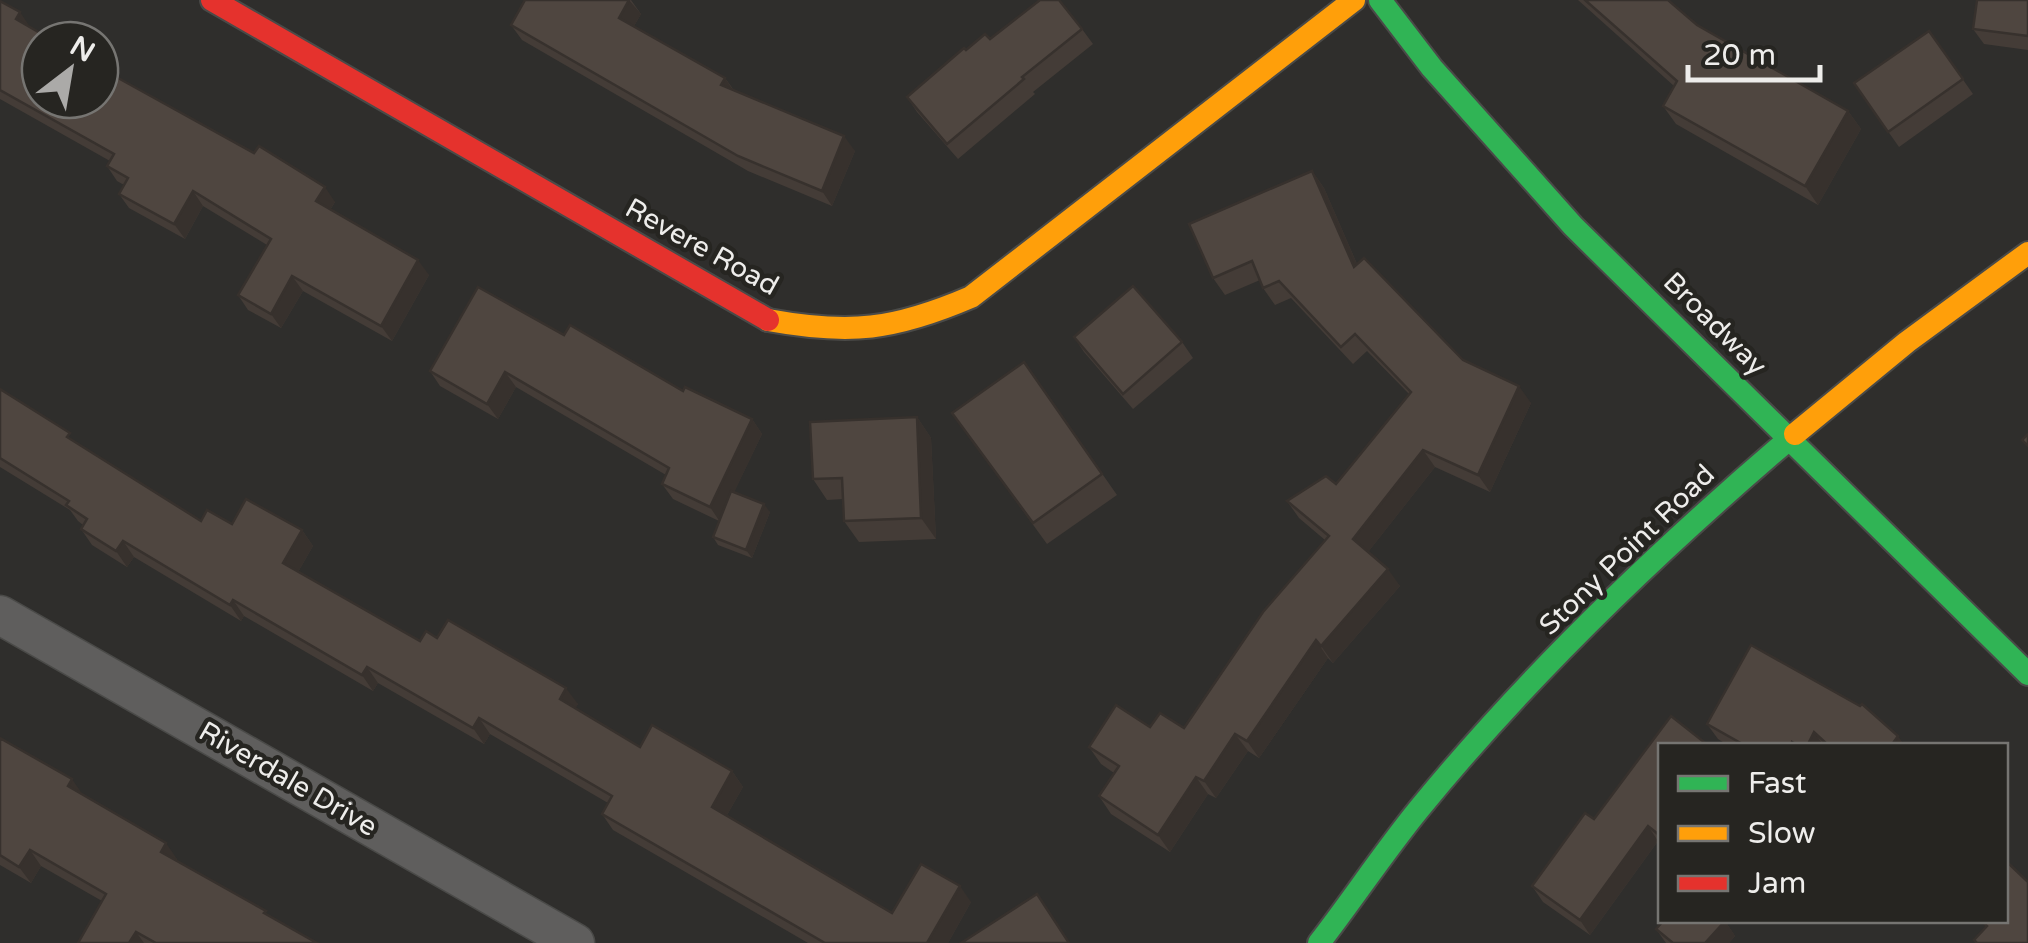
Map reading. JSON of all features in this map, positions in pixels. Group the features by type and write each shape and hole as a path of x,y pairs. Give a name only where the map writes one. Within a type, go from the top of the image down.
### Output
{"street":[{"name":"Revere Road","path":"212,0 767,320 818,330 870,330 919,320 971,297 1354,0"},
{"name":"Broadway","path":"1380,0 1432,68 1573,226 2028,674"},
{"name":"Stony Point Road","path":"1320,943 1419,810 1518,698 1622,592 1788,438 1931,321 2028,253"},
{"name":"Riverdale Drive","path":"0,615 575,943"}],"building":[{"path":"525,0 629,0 619,18 725,78 721,85 844,136 822,191 738,156 511,25"},
{"path":"1040,0 1059,0 1082,29 947,144 907,97 964,48 985,34 990,39"},
{"path":"1585,0 1668,0 1697,25 1848,111 1805,186 1663,106 1677,81"},
{"path":"1977,0 2028,0 2028,36 1973,29"},
{"path":"0,1 20,12 16,19 20,21 20,101 0,90"},
{"path":"1929,31 1963,79 1888,132 1854,83"},
{"path":"120,79 254,153 259,146 325,187 316,201 418,260 381,326 292,276 271,314 238,295 271,239 193,191 174,224 119,194 128,178 107,166 114,154 53,120 120,120"},
{"path":"1312,171 1354,267 1364,258 1463,360 1519,386 1478,475 1423,450 1353,539 1388,569 1321,646 1316,640 1247,741 1235,734 1204,781 1196,777 1158,835 1099,796 1119,766 1089,747 1116,705 1150,727 1160,713 1184,728 1263,612 1329,536 1287,501 1326,476 1336,484 1411,392 1355,334 1341,347 1279,281 1263,288 1252,261 1213,278 1189,224"},
{"path":"1133,286 1182,342 1123,394 1074,337"},
{"path":"478,287 564,335 570,325 683,391 685,387 752,419 710,507 662,484 669,468 505,372 487,404 430,371"},
{"path":"1024,362 1102,474 1033,523 952,413"},
{"path":"0,389 70,433 67,437 201,521 207,510 232,524 246,499 302,530 283,563 420,641 426,631 437,638 448,620 566,688 560,699 640,747 652,725 732,771 712,807 892,913 921,864 960,886 927,943 825,943 602,814 612,796 479,718 473,728 367,667 362,675 233,600 230,605 123,541 116,551 81,529 87,519 66,505 69,501 0,458"},
{"path":"917,417 921,518 844,521 842,478 813,479 810,422"},
{"path":"731,491 764,504 746,550 713,537"},
{"path":"1751,645 1862,704 1898,736 1893,743 1826,743 1814,732 1808,743 1741,743 1707,724"},
{"path":"1671,716 1705,743 1658,743 1658,834 1648,826 1580,920 1532,886 1585,813 1594,819"},
{"path":"0,738 72,779 68,786 166,843 161,852 317,943 156,943 136,932 129,943 78,943 106,894 30,850 19,867 0,855"},
{"path":"2008,863 2028,882 2028,943 1977,943 1974,940 1987,926 1984,923 2008,923"},
{"path":"1037,894 1069,943 961,943"},
{"path":"1661,923 1723,923 1705,943 1673,943 1656,929"}],"traffic: fast":[{"path":"1380,0 1432,68 1573,226 2028,674"},
{"path":"1319,943 1419,809 1506,709 1646,567 1795,434"}],"traffic: slow":[{"path":"768,320 823,327 871,326 918,317 971,297 1354,0"},
{"path":"1795,434 1907,342 2028,253"}],"traffic: jam":[{"path":"212,0 768,320"}]}
